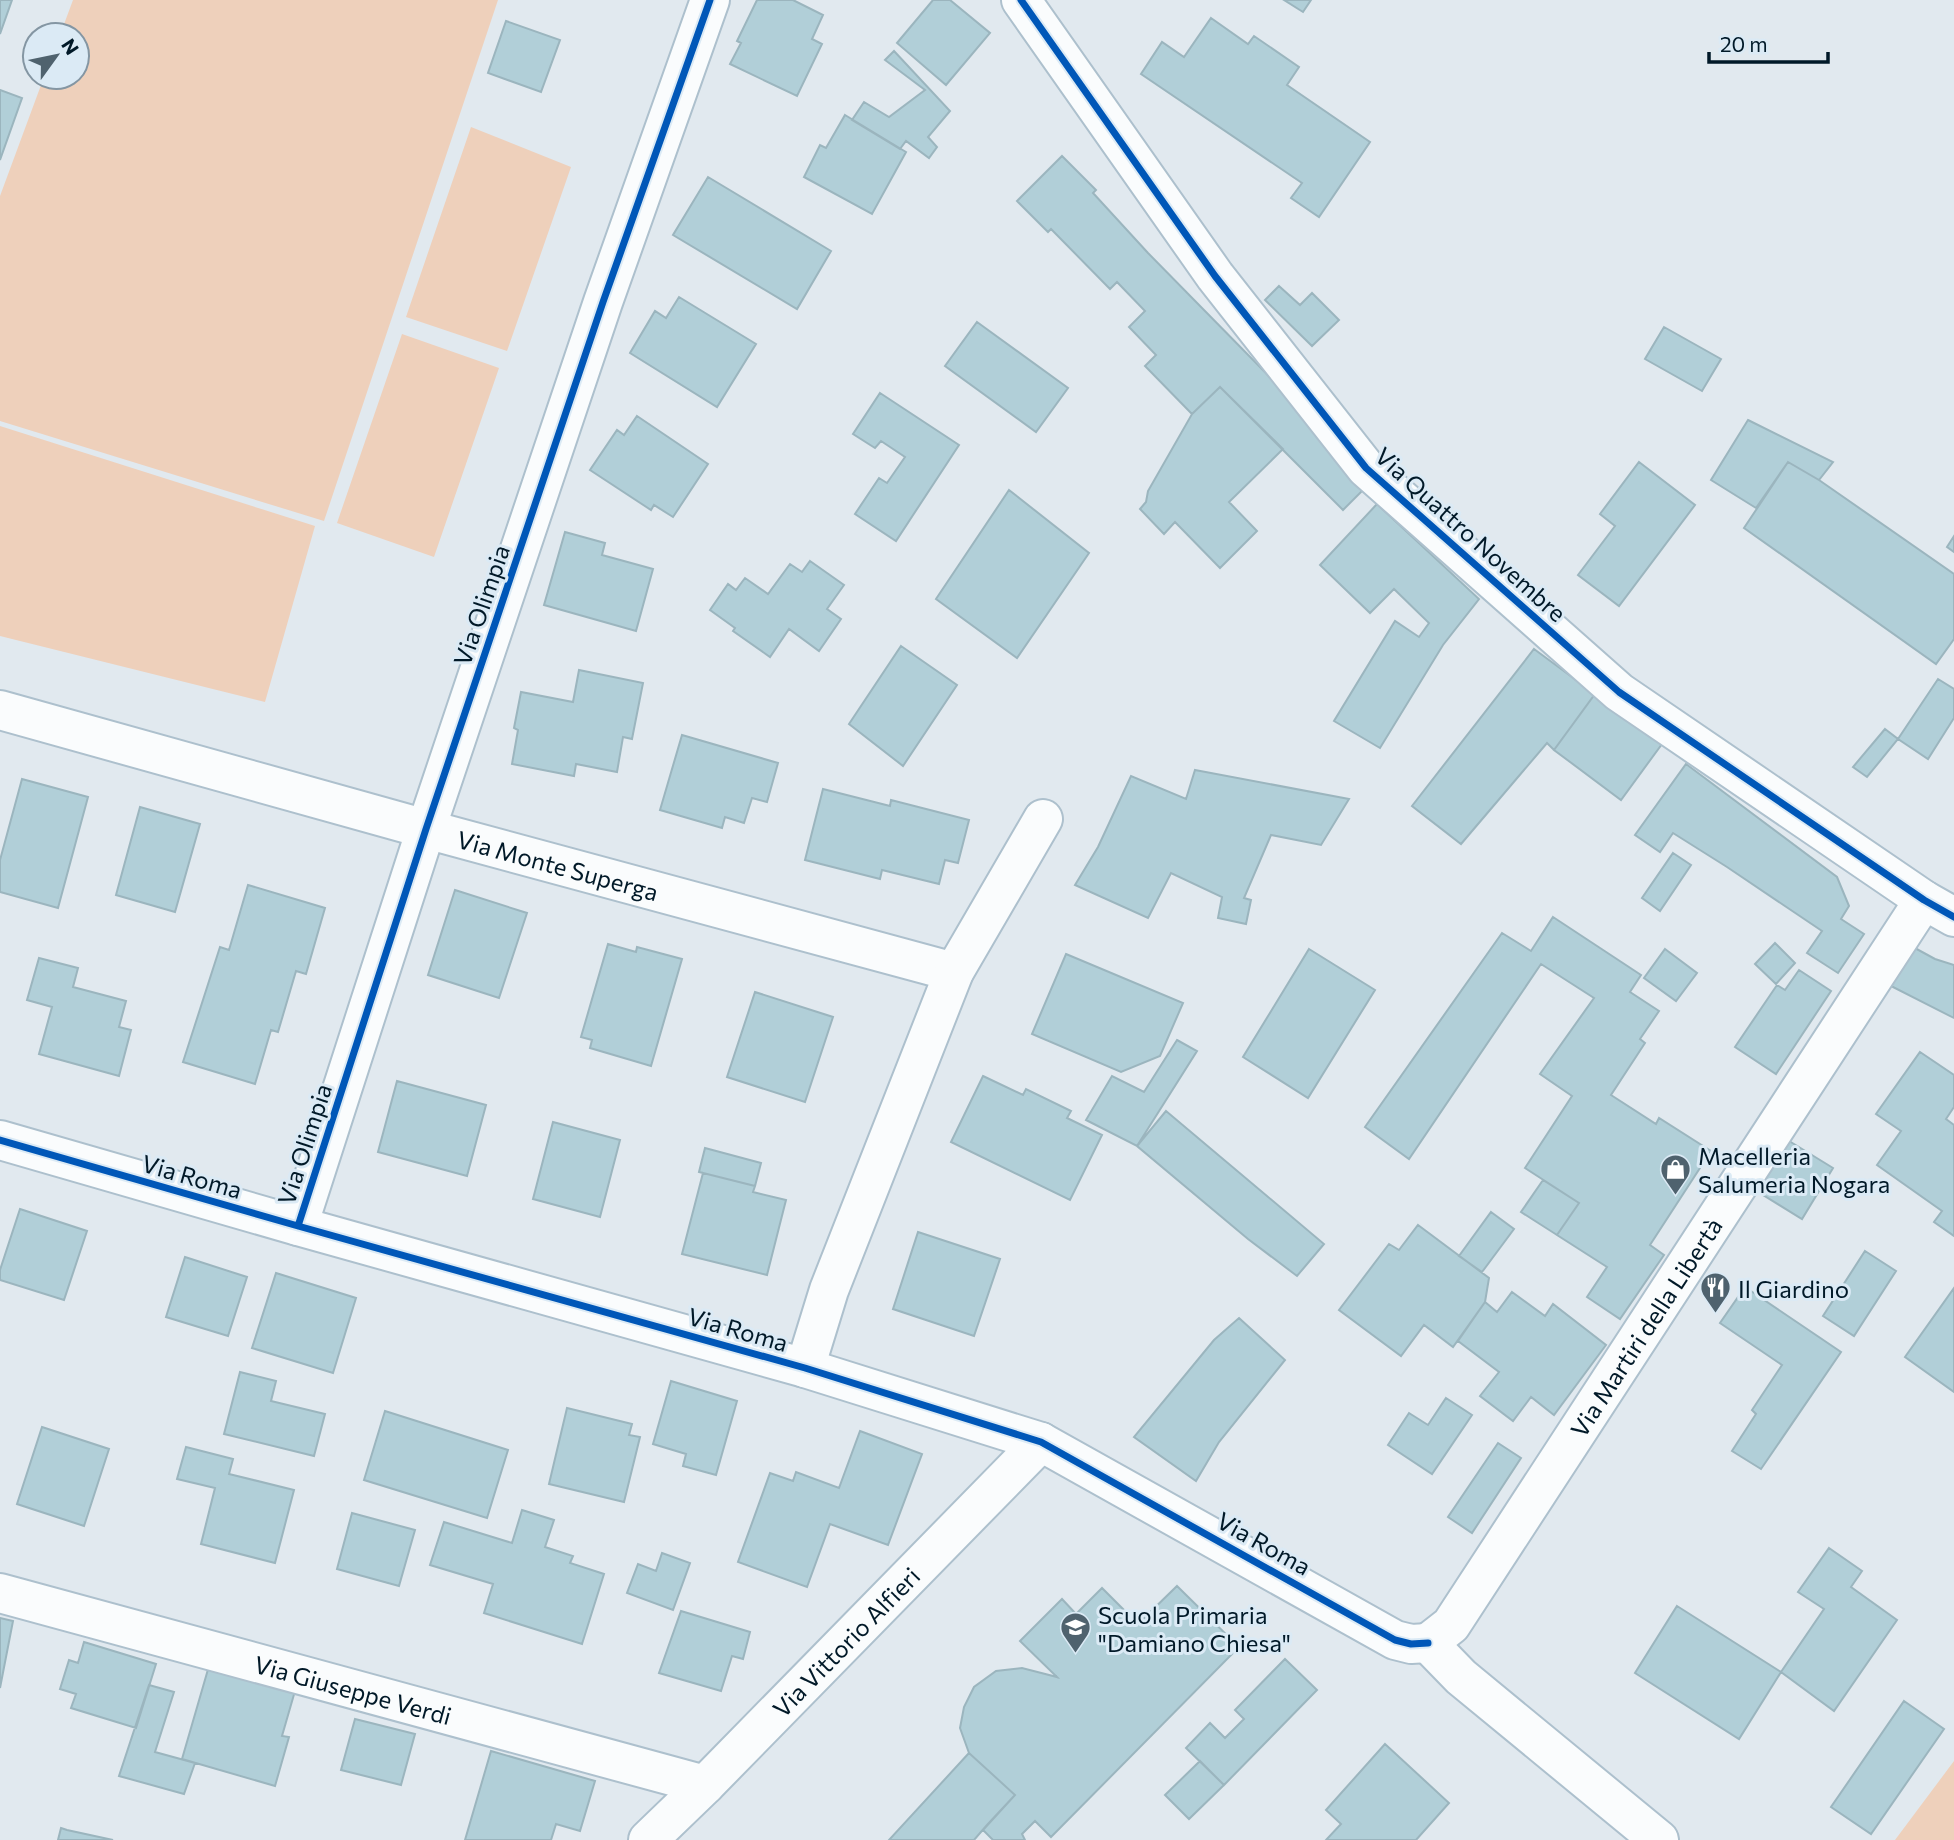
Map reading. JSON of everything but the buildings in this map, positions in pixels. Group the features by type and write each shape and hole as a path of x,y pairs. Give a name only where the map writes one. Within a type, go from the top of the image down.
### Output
{"street":[{"name":"Via Olimpia","path":"298,1226 425,829 599,315 710,0"},
{"name":"Via Quattro Novembre","path":"1021,0 1215,276 1366,468 1619,692 1939,909"},
{"name":"Via Monte Superga","path":"0,710 425,829 954,972"},
{"path":"805,1368 829,1290 954,972 1043,819"},
{"name":"Via Martiri della Libertà","path":"1427,1643 1451,1625 1939,909"},
{"name":"Via Roma","path":"0,1140 805,1368 1041,1441 1395,1640 1411,1644 1427,1643"},
{"name":"Via Vittorio Alfieri","path":"648,1840 1041,1441"},
{"name":"Via Giuseppe Verdi","path":"0,1593 705,1785"},
{"path":"1427,1643 1461,1677 1659,1840"}],"shaded area":[{"path":"73,0 498,0 324,521 0,421 0,196 39,91 91,91 91,21 65,21"},
{"path":"471,127 571,167 507,351 406,317"},
{"path":"402,334 499,368 434,557 337,523"},
{"path":"0,426 315,526 265,702 0,636"},
{"path":"1954,1761 1954,1840 1895,1840"}],"cycle path":[{"path":"298,1226 426,829 603,302 710,0"},
{"path":"1021,0 1215,276 1366,468 1619,692 1924,900 1954,917"},
{"path":"0,1140 805,1368 1041,1442 1395,1640 1411,1644 1428,1643"}],"place":[{"name":"Macelleria Salumeria Nogara","path":"1675,1196"},
{"name":"Il Giardino","path":"1715,1315"},
{"name":"Scuola Primaria \"Damiano Chiesa\"","path":"1075,1655"}]}
